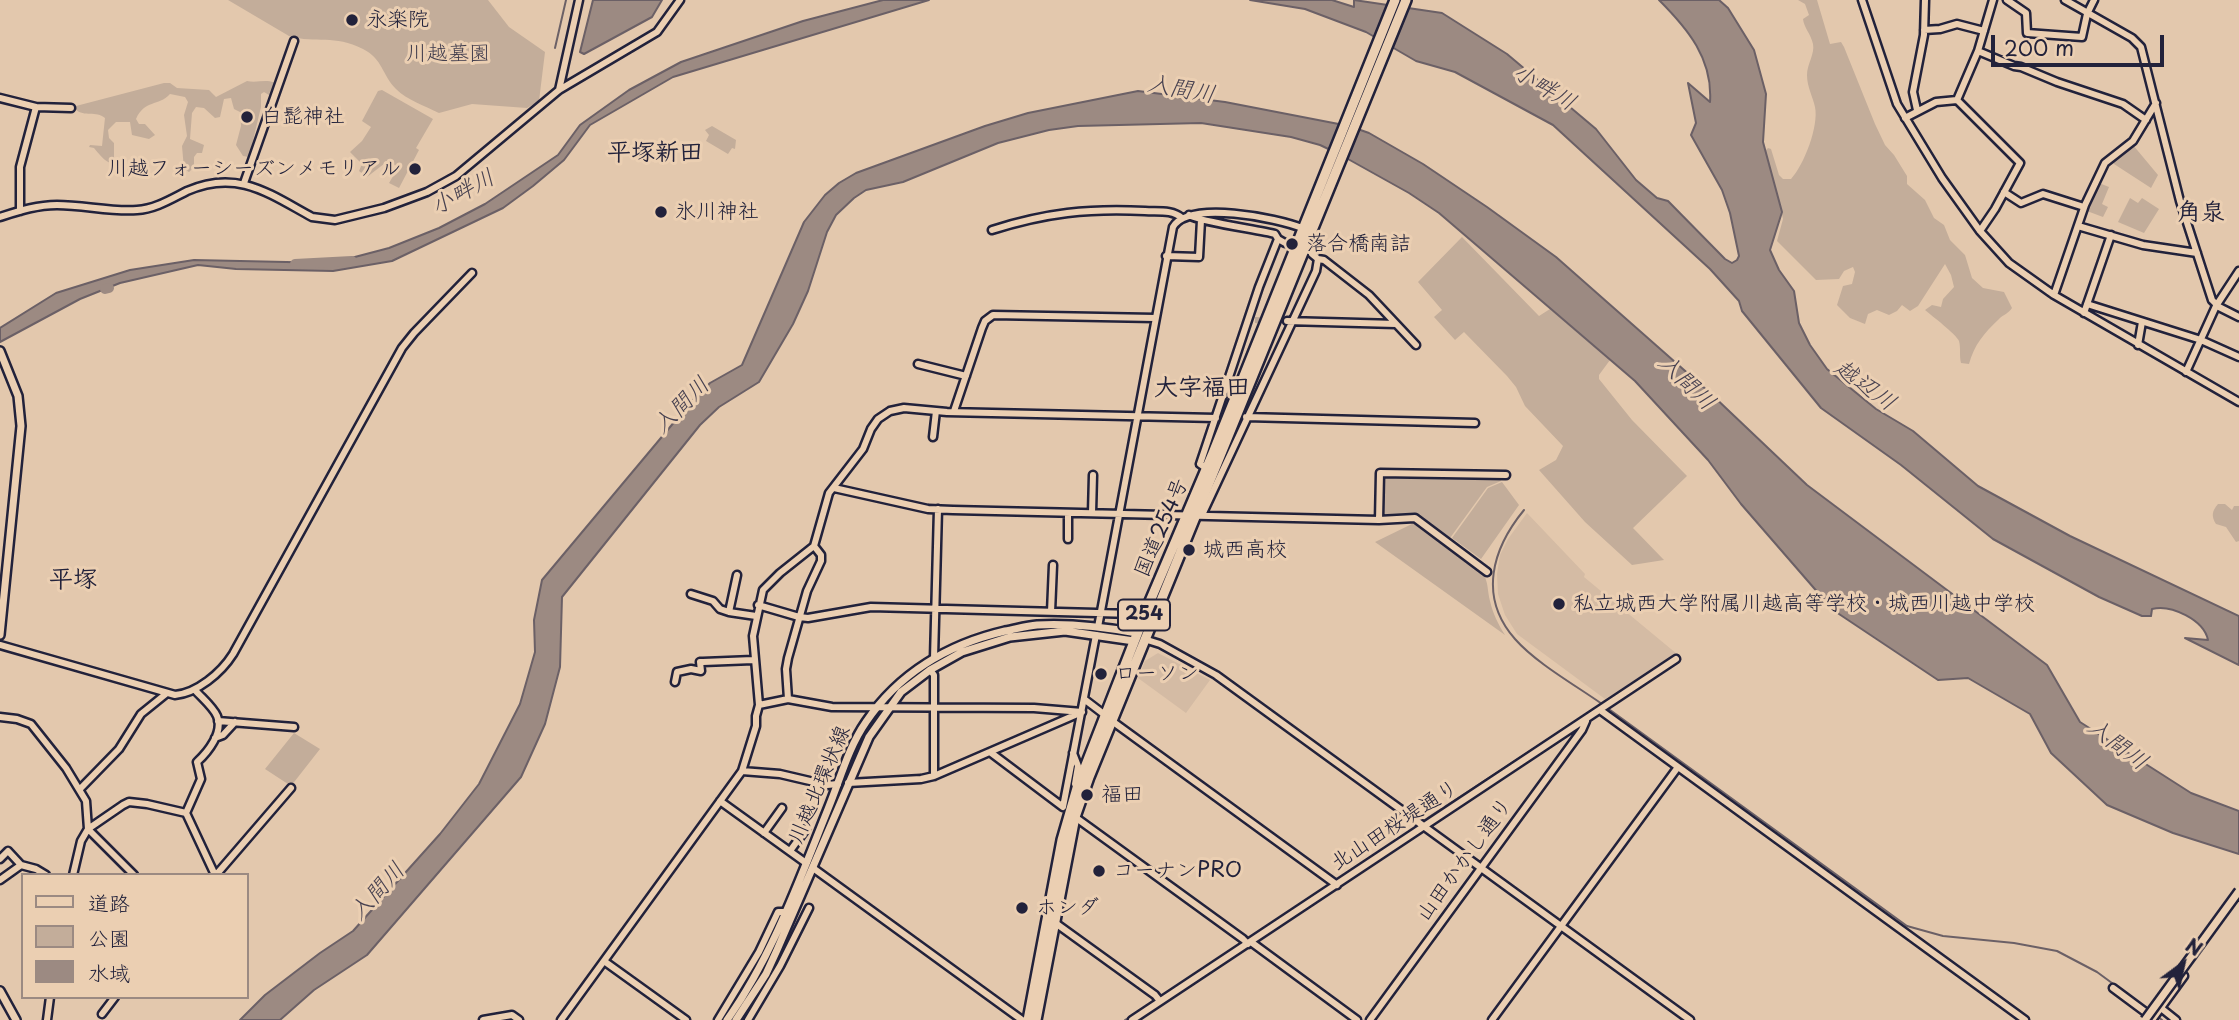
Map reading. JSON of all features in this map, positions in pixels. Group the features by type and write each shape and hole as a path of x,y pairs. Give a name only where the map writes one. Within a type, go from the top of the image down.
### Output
{"highway":[{"name":"254","path":"1373,67 1395,0"},
{"name":"254","path":"1373,67 1406,0"},
{"name":"国道254号","path":"1195,515 1206,468 1373,67"},
{"name":"国道254号","path":"1036,1020 1075,817 1108,718 1138,638 1195,515 1307,226"},
{"name":"国道254号","path":"1028,1020 1062,840 1077,788 1108,718"}],"main road":[{"path":"0,351 18,396 21,426 0,635"},
{"name":"川越北環状線","path":"736,1020 766,974 790,920 854,744 865,723 903,680 934,658 967,642 1033,625 1067,624 1138,638"},
{"name":"川越北環状線","path":"727,1020 762,962 869,737 901,692 930,670 962,652 1010,637 1048,632 1097,631"},
{"path":"2150,1019 2239,891"},
{"path":"0,991 16,1020"}],"street":[{"path":"559,90 579,0"},
{"path":"0,217 56,205 144,210 209,183 244,183 321,219 335,220 384,208 437,187 474,163 535,107 657,32 680,0"},
{"path":"1862,0 1897,104 1942,178 1980,231 2009,263 2054,295 2239,402"},
{"path":"1917,110 1913,92 1915,78 1919,72 1924,0"},
{"path":"1957,100 1978,51 1993,0"},
{"path":"2007,0 2026,13 2028,33 2082,37 2094,0"},
{"path":"2065,0 2138,42 2141,47 2180,201 2212,300 2216,306 2239,317"},
{"path":"1924,30 1956,24 1984,31"},
{"path":"244,183 294,41"},
{"path":"1978,51 2123,104 2146,120"},
{"path":"0,98 36,107 71,108"},
{"path":"1905,118 1936,102 1957,100"},
{"path":"1957,100 2020,163 1980,231"},
{"path":"2054,295 2084,207 2105,163 2133,141 2156,103"},
{"path":"20,211 20,167 36,107"},
{"path":"2004,192 2021,203 2043,194 2084,207"},
{"path":"992,230 1048,216 1098,209 1171,212 1194,219 1254,228 1275,234 1285,243"},
{"path":"990,752 1063,807 1173,227 1186,217 1211,213 1307,226"},
{"path":"1166,256 1199,257 1201,220"},
{"path":"2078,226 2143,245 2197,253"},
{"path":"2084,313 2110,235"},
{"path":"1206,468 1199,464 1252,320 1278,239"},
{"path":"1195,515 1246,417 1316,271 1315,256 1360,288 1416,345"},
{"path":"2186,372 2216,306 2239,271"},
{"path":"0,645 167,693 186,694 195,690 233,654 402,348 472,273"},
{"path":"2087,304 2201,340 2239,357"},
{"path":"954,411 985,321 993,315 1155,318"},
{"path":"1290,321 1397,324"},
{"path":"2138,345 2142,322"},
{"path":"918,364 966,376"},
{"path":"561,1020 742,771 756,726 759,705 753,636 763,590 814,546 825,502 863,449 878,419 890,411 904,408 1216,418"},
{"path":"933,437 936,411"},
{"path":"1246,417 1475,423"},
{"path":"1379,520 1380,473 1506,475"},
{"path":"1092,513 1093,475"},
{"path":"834,488 937,509 1379,520 1415,518 1487,572"},
{"path":"934,658 937,509"},
{"path":"1068,513 1068,539"},
{"path":"788,699 786,669 807,591 821,561 821,555 814,546"},
{"path":"1051,612 1053,565"},
{"path":"729,612 737,575"},
{"path":"691,594 713,601 719,609 756,616"},
{"path":"758,605 799,617 871,607 1134,614"},
{"path":"1138,638 1160,643 1216,675 1690,1020"},
{"name":"北山田桜堤通り","path":"1132,1020 1676,659"},
{"path":"675,682 680,671 701,671 701,662 753,660"},
{"path":"930,670 934,675 934,776"},
{"path":"189,769 209,749 215,738 218,721 217,715 195,690"},
{"path":"80,789 119,748 137,718 167,693"},
{"path":"759,705 788,699 832,707 1034,708 1082,712"},
{"path":"1084,699 1337,885"},
{"path":"1600,710 2025,1020"},
{"path":"848,783 934,776 1082,712"},
{"path":"0,717 31,724 80,789 88,809 88,830 132,873"},
{"name":"山田かかし通り","path":"1370,1020 1586,720"},
{"path":"218,721 294,727"},
{"path":"215,738 223,735 235,722"},
{"path":"1072,751 1078,766 1077,788"},
{"path":"197,761 201,779 186,813 215,873"},
{"path":"1492,1020 1678,767"},
{"path":"742,771 780,774 838,785"},
{"path":"218,873 291,788"},
{"path":"720,801 1022,1020"},
{"path":"74,873 81,841 88,830 129,802 186,813"},
{"path":"764,832 782,808"},
{"path":"1075,817 1357,1020"},
{"path":"790,851 806,829"},
{"path":"0,859 8,851 21,865 43,873"},
{"path":"1,876 21,865"},
{"path":"748,1020 780,967 809,908"},
{"path":"718,1020 760,952 778,912 784,912"},
{"path":"790,920 799,925"},
{"path":"1054,922 1159,1000"},
{"path":"604,961 687,1020"},
{"path":"2113,988 2150,1019 2184,976"},
{"path":"47,1020 50,999"},
{"path":"102,1014 113,999"},
{"path":"2161,1008 2176,1020"},
{"path":"2008,1020 2014,1012"},
{"path":"483,1020 512,1015 519,1020"}],"shaded area":[{"name":"私立城西大学附属川越高等学校・城西川越中学校","path":"1527,513 1585,574 1584,577 1677,654 1605,699 1517,634 1505,615 1498,594 1497,574 1500,555"},
{"path":"1158,653 1210,680 1186,713 1138,678 1145,661"}],"green space":[{"name":"川越墓園","path":"228,0 488,0 509,27 545,52 539,101 527,108 472,104 439,113 400,93 391,84 379,62 363,49 334,40 289,36"},
{"path":"1798,0 1817,0 1830,44 1841,42 1844,47 1885,145 1907,176 1907,184 1925,200 1934,218 1944,225 1950,240 1965,255 1972,278 1983,288 2004,292 2012,308 1984,334 1969,364 1961,363 1957,338 1925,310 1932,305 1941,307 1943,299 1954,287 1945,264 1918,306 1910,311 1902,305 1889,315 1877,310 1868,314 1865,324 1850,318 1837,305 1843,286 1852,284 1855,272 1853,267 1844,271 1839,279 1816,280 1777,241 1783,219 1777,194 1761,155 1768,148 1771,149 1779,175 1783,179 1791,179 1801,165 1809,145 1816,115 1807,75 1813,44 1803,19 1809,15 1805,4"},
{"path":"247,81 269,81 281,88 279,94 261,94 261,107 249,157 243,156 236,145 241,126 240,112 234,109 231,98 224,99 220,117 215,118 204,108 196,107 192,113 190,139 204,145 202,153 197,153 194,157 194,167 189,172 184,169 182,146 187,136 184,115 188,102 185,97 170,94 143,108 136,119 155,135 149,139 132,135 130,122 116,122 108,130 109,138 114,143 114,160 124,161 123,165 110,163 94,148 89,147 102,146 105,118 75,109 76,106 164,83 170,83 177,88 209,90 216,97"},
{"path":"382,90 433,119 416,148 419,150 399,188 389,183 398,168 389,160 367,177 359,171 362,164 350,152 362,141 371,127 362,121 378,91"},
{"path":"712,126 736,140 735,149 732,148 728,154 706,141 709,135 705,130"},
{"path":"2133,145 2158,175 2151,188 2112,161"},
{"path":"2099,183 2109,187 2102,204 2108,207 2103,217 2087,211"},
{"path":"2130,198 2138,203 2142,198 2159,209 2144,233 2118,222"},
{"path":"1462,237 1539,316 1550,309 1610,360 1599,379 1632,420 1687,476 1633,528 1664,560 1632,565 1585,522 1539,470 1556,460 1563,446 1525,406 1507,376 1464,332 1455,340 1434,317 1442,310 1418,282"},
{"path":"1383,475 1500,478 1501,481 1487,487 1450,538 1416,513 1411,516 1382,515"},
{"path":"1502,482 1519,505 1481,559 1452,538 1488,488"},
{"path":"2218,504 2225,504 2232,510 2234,506 2239,506 2239,541 2236,542 2226,527 2216,524 2213,514"},
{"path":"1414,523 1482,572 1493,610 1505,635 1375,542"},
{"path":"294,733 320,749 291,786 265,769"}],"water":[{"path":"593,0 662,0 652,17 584,54 580,52"},
{"path":"883,0 929,0 673,77 590,125 564,160 503,208 392,261 333,271 236,269 198,265 120,283 80,299 0,342 0,328 56,293 130,270 194,260 332,263 389,248 439,228 485,204 558,155 580,125 629,90 681,62 803,21"},
{"path":"1250,0 1332,0 1354,7 1354,0 1442,13 1507,54 1596,129 1636,180 1657,198 1668,201 1732,263 1739,256 1730,213 1722,190 1691,135 1696,123 1688,83 1710,102 1707,72 1703,58 1689,34 1659,0 1719,0 1728,8 1754,50 1766,94 1763,142 1782,212 1770,250 1779,270 1794,291 1799,323 1827,369 1876,409 1913,431 1978,486 2070,536 2239,616 2239,665 2185,638 2208,640 2200,626 2186,615 2160,608 2152,609 2151,616 2142,616 2099,597 1993,539 1901,465 1821,408 1742,311 1739,301 1710,269 1553,125 1455,72 1416,61 1366,32 1305,9"},
{"name":"入間川","path":"1138,91 1225,102 1349,126 1369,133 1423,164 1487,207 1556,257 1709,392 1807,485 2047,665 2080,722 2191,793 2239,811 2239,854 2173,833 2107,805 2051,753 2030,714 1968,678 1938,680 1833,610 1741,504 1708,460 1635,381 1439,213 1409,193 1339,154 1320,145 1291,137 1201,123 1078,126 1049,130 998,143 903,182 866,190 836,215 827,232 808,291 793,324 759,382 719,407 700,425 562,597 560,667 545,724 521,777 367,955 314,990 280,1020 240,1020 265,995 353,931 440,834 479,784 520,704 535,652 534,620 542,580 691,402 710,383 742,365 804,222 825,195 856,173 985,126 1028,113"}],"waterway":[{"path":"555,48 566,0"},
{"name":"小畔川","path":"295,264 352,261"},
{"name":"小畔川","path":"105,289 109,288"},
{"path":"1524,510 1497,557 1493,590 1496,607 1503,623 1524,648 1602,704"},
{"path":"1606,707 1907,926 1943,936 2014,943 2057,951 2097,972 2150,1011"},
{"path":"1423,821 1591,711"},
{"path":"1401,838 1419,825"},
{"path":"1284,915 1332,884"},
{"path":"1125,1020 1239,946"},
{"path":"2157,1016 2162,1020"}],"tunnel":[{"path":"1255,320 1287,321"}],"place":[{"name":"永楽院","path":"352,20"},
{"name":"白髭神社","path":"247,117"},
{"name":"川越フォーシーズンメモリアル","path":"415,169"},
{"name":"氷川神社","path":"661,212"},
{"name":"落合橋南詰","path":"1292,244"},
{"name":"城西高校","path":"1189,550"},
{"name":"私立城西大学附属川越高等学校・城西川越中学校","path":"1559,604"},
{"name":"ローソン","path":"1101,674"},
{"name":"福田","path":"1087,795"},
{"name":"コーナンPRO","path":"1099,871"},
{"name":"ホンダ","path":"1022,908"}],"district":[{"name":"平塚新田","path":"655,153"},
{"name":"角泉","path":"2201,213"},
{"name":"大字福田","path":"1202,388"},
{"name":"平塚","path":"73,580"}],"water label":[{"name":"越辺川","path":"1865,386"}]}
